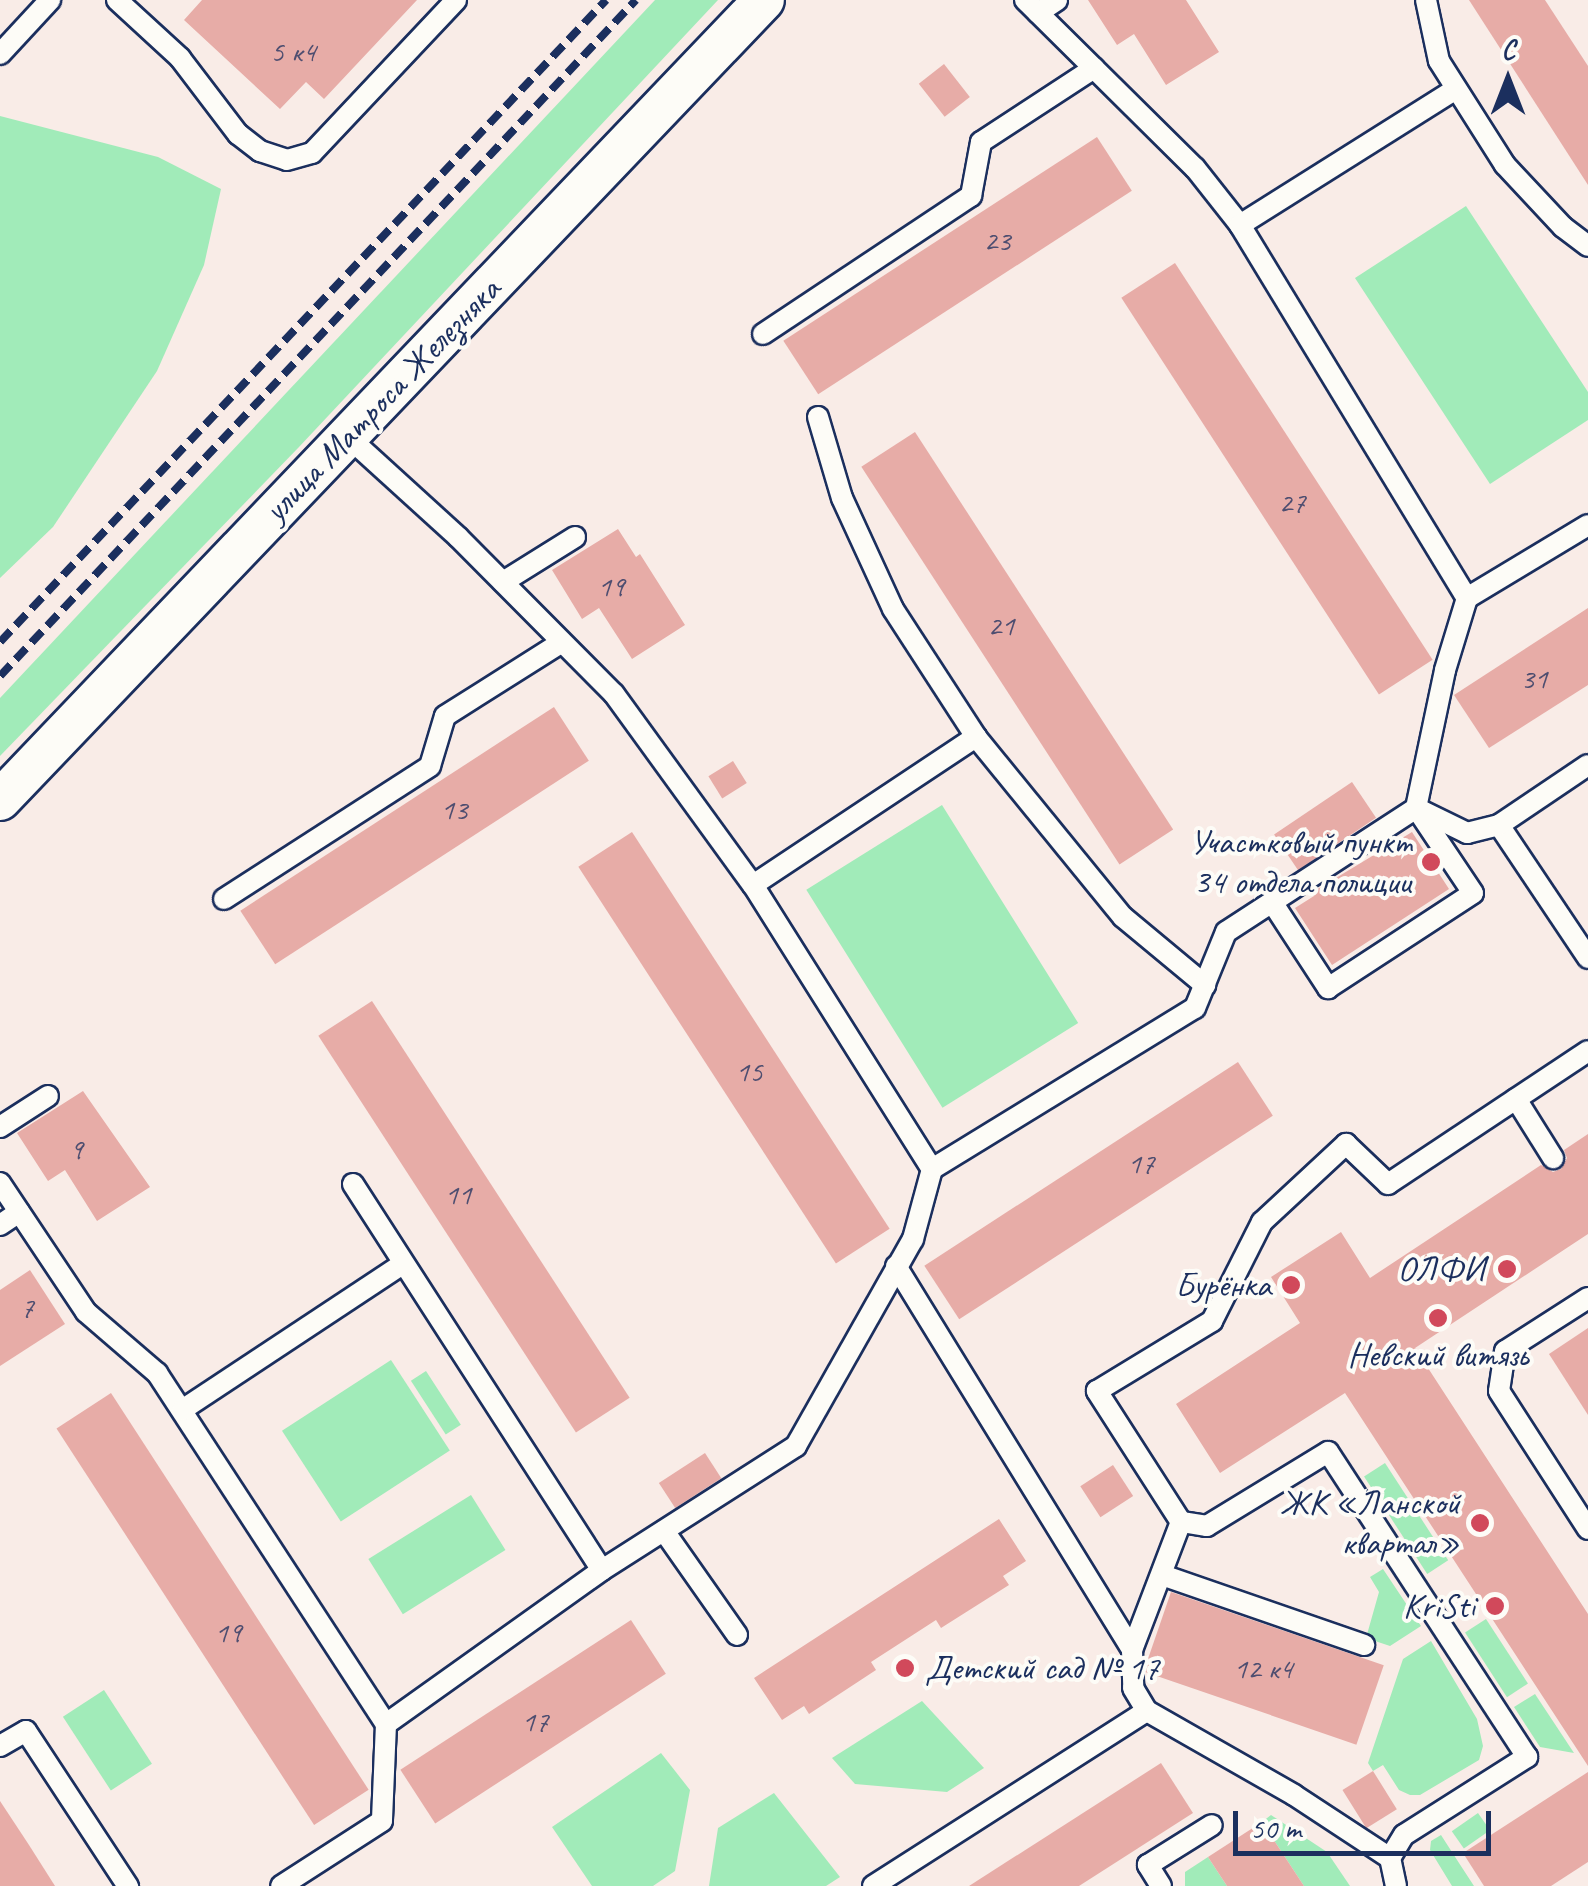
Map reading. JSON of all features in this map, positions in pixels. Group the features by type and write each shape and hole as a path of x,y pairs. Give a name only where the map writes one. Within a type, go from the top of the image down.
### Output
{"street":[{"name":"улица Матроса Железняка","path":"0,800 764,0"}],"lane":[{"path":"0,54 50,0"},
{"path":"117,0 180,58 238,134 260,150 287,160 312,153 456,0"},
{"path":"1031,6 1058,0"},
{"path":"1426,0 1439,61 1505,166 1563,227 1588,246"},
{"path":"1031,6 1195,168 1240,225 1467,598"},
{"path":"763,334 971,196 981,142 1094,68"},
{"path":"1240,225 1456,89"},
{"path":"818,417 842,498 892,610 976,738 1110,902 1205,985"},
{"path":"347,436 503,582 614,694 754,885 932,1170"},
{"path":"386,1724 602,1570 796,1446 913,1240 932,1170 1196,1008 1226,932 1416,808 1445,670 1467,598 1588,525"},
{"path":"503,582 575,537"},
{"path":"224,899 430,766 445,716 562,642"},
{"path":"754,885 976,738"},
{"path":"1416,808 1467,833 1499,825 1588,765"},
{"path":"1272,902 1328,988 1473,893 1416,808"},
{"path":"1499,825 1588,958"},
{"path":"1396,1886 1390,1858 1404,1835 1527,1757 1328,1452 1207,1526 1181,1522 1096,1392 1212,1321 1262,1222 1346,1144 1388,1184 1588,1051"},
{"path":"0,1127 48,1096"},
{"path":"1516,1099 1553,1158"},
{"path":"0,1183 86,1312 156,1372 386,1724 382,1820 281,1886"},
{"path":"353,1184 602,1570"},
{"path":"0,1225 20,1212"},
{"path":"182,1410 404,1264"},
{"path":"896,1266 1132,1650"},
{"path":"1588,1298 1505,1351 1500,1392 1588,1530"},
{"path":"1181,1522 1132,1650 1133,1688 1147,1711 1294,1795 1390,1858"},
{"path":"664,1531 737,1635"},
{"path":"1162,1575 1364,1645"},
{"path":"873,1886 1147,1711"},
{"path":"0,1746 26,1730 128,1886"},
{"path":"1160,1886 1148,1865 1212,1825"}],"green space":[{"path":"655,0 718,0 299,447 0,756 0,698"},
{"path":"0,116 158,157 221,189 204,265 157,371 53,527 0,578"},
{"path":"1466,206 1588,392 1588,420 1490,484 1355,278"},
{"path":"942,805 1078,1023 943,1108 806,890"},
{"path":"391,1360 450,1451 341,1521 282,1431"},
{"path":"426,1371 461,1425 446,1434 411,1381"},
{"path":"1385,1463 1448,1560 1427,1574 1364,1477"},
{"path":"471,1495 505,1550 403,1614 368,1559"},
{"path":"1383,1569 1421,1626 1390,1646 1366,1638 1379,1592 1370,1577"},
{"path":"1486,1619 1528,1684 1507,1697 1465,1633"},
{"path":"1431,1641 1477,1719 1483,1746 1479,1760 1420,1795 1410,1795 1399,1790 1383,1765 1373,1771 1368,1763 1403,1659"},
{"path":"104,1690 152,1764 111,1790 63,1717"},
{"path":"1535,1694 1574,1753 1540,1747 1514,1707"},
{"path":"922,1701 984,1768 947,1792 855,1784 832,1758"},
{"path":"661,1753 690,1790 675,1871 653,1886 592,1886 552,1827"},
{"path":"774,1793 840,1877 826,1886 709,1886 718,1828"},
{"path":"1478,1813 1490,1830 1464,1849 1452,1831"},
{"path":"1271,1815 1327,1852 1350,1886 1304,1886 1262,1822"},
{"path":"1441,1835 1474,1886 1452,1886 1430,1850 1431,1841"},
{"path":"1208,1857 1227,1886 1185,1886 1185,1872"}],"building":[{"path":"202,0 417,0 324,99 306,82 280,109 184,20"},
{"path":"1088,0 1186,0 1219,52 1166,85 1134,34 1117,45"},
{"path":"1469,0 1545,0 1588,66 1588,185"},
{"path":"944,64 970,97 945,117 919,84"},
{"path":"1097,137 1132,191 818,394 783,341"},
{"path":"1175,263 1433,660 1379,695 1121,298"},
{"path":"915,432 1173,830 1119,864 861,467"},
{"path":"618,529 636,557 640,554 685,625 632,659 599,608 582,619 552,570"},
{"path":"1588,608 1588,685 1489,748 1454,695"},
{"path":"554,707 589,761 275,964 240,911"},
{"path":"733,761 747,783 722,798 708,776"},
{"path":"1352,782 1376,818 1298,870 1274,835"},
{"path":"632,832 890,1229 836,1264 578,867"},
{"path":"1412,832 1449,889 1332,965 1295,908 1314,896 1311,893"},
{"path":"372,1001 630,1398 576,1433 318,1036"},
{"path":"1238,1062 1273,1116 959,1319 924,1266"},
{"path":"83,1091 150,1187 97,1221 65,1170 48,1181 17,1133"},
{"name":"ЖК «Ланской квартал»","path":"1588,1134 1588,1234 1415,1348 1588,1614 1588,1766 1345,1393 1220,1473 1176,1404 1300,1323 1271,1277 1341,1232 1370,1278 1541,1165 1553,1172 1561,1169 1567,1158 1564,1150"},
{"path":"30,1270 65,1324 0,1366 0,1290"},
{"path":"1588,1328 1588,1415 1549,1354"},
{"path":"111,1393 369,1790 314,1825 56,1428"},
{"path":"705,1453 721,1478 675,1508 659,1483"},
{"path":"1113,1465 1133,1496 1100,1517 1080,1486"},
{"path":"999,1519 1026,1561 1003,1576 1009,1585 941,1628 936,1620 871,1662 876,1670 809,1714 804,1706 782,1720 754,1678"},
{"path":"1171,1592 1384,1665 1356,1745 1144,1671"},
{"path":"631,1620 666,1674 435,1823 400,1770"},
{"path":"1161,1763 1193,1813 1079,1886 969,1886"},
{"path":"1373,1771 1397,1809 1366,1828 1342,1790"},
{"path":"1588,1772 1588,1862 1551,1886 1484,1886 1463,1853"},
{"path":"0,1801 29,1845 55,1886 0,1886"},
{"path":"1262,1822 1304,1886 1227,1886 1208,1857"}],"railway":[{"path":"0,642 606,0"},
{"path":"0,676 636,0"}],"place":[{"name":"Участковый пункт 34 отдела полиции","path":"1431,862"},
{"name":"ОЛФИ","path":"1507,1269"},
{"name":"Бурёнка","path":"1291,1285"},
{"name":"Невский витязь","path":"1438,1318"},
{"name":"ЖК «Ланской квартал»","path":"1480,1523"},
{"name":"KriSti","path":"1495,1606"},
{"name":"Детский сад № 17","path":"905,1668"}]}
